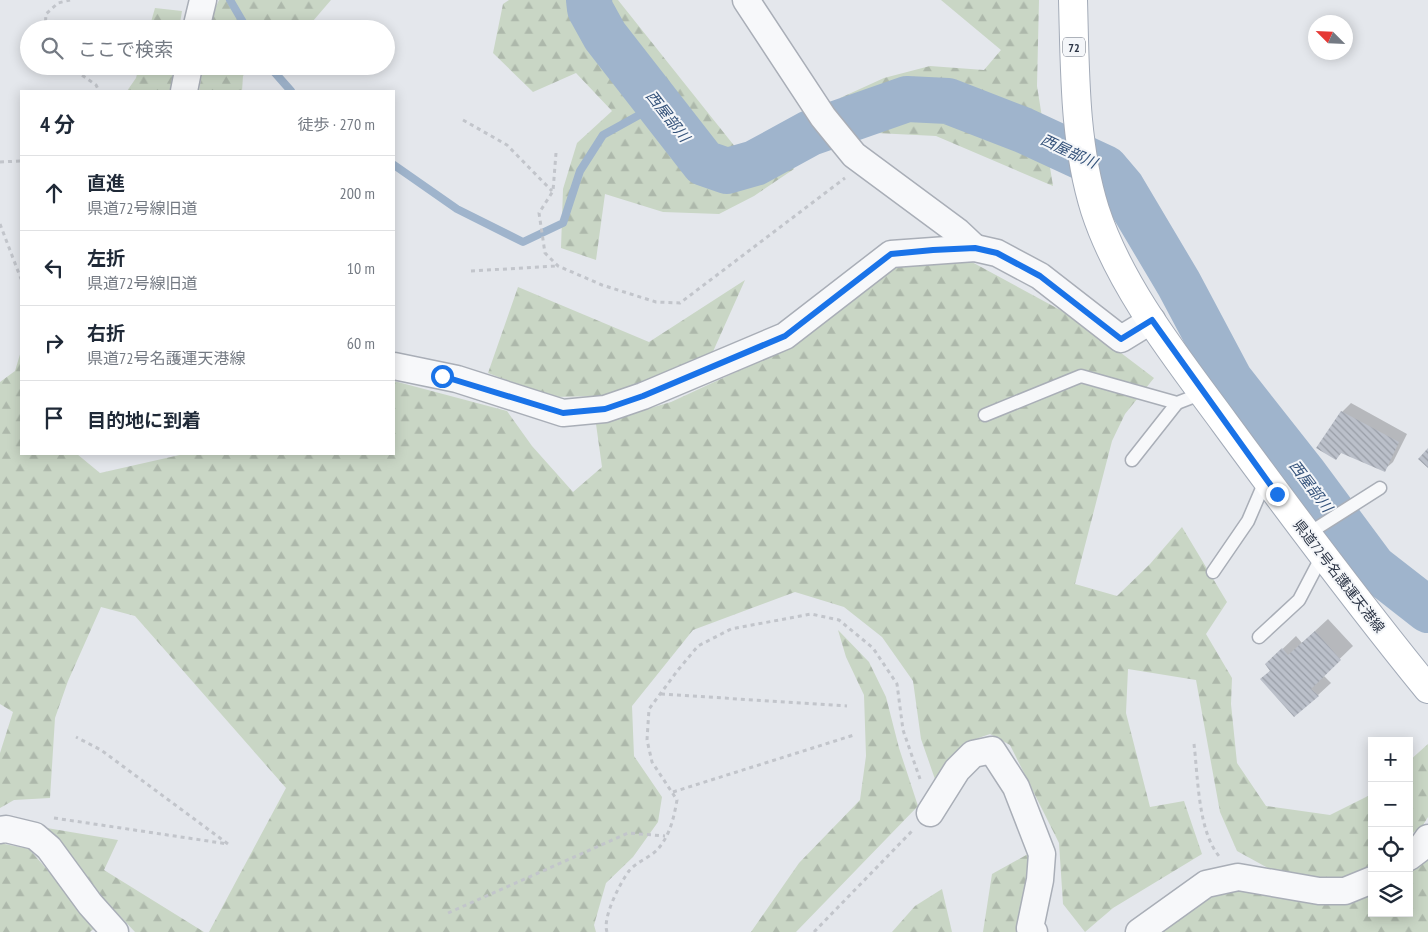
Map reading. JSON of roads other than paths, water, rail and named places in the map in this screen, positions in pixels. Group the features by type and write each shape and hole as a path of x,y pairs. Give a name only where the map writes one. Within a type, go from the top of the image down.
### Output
{"main road":[{"name":"県道72号名護運天港線","path":"1072,0 1076,95 1089,186 1104,232 1119,265 1152,320 1202,393 1266,479 1316,539 1428,689"}],"street":[{"path":"198,20 204,0"},
{"path":"746,0 823,117 860,159 958,232 975,248"},
{"path":"184,90 187,75"},
{"path":"395,366 458,379 563,413 605,409 643,396 785,336 891,254 975,248 997,253 1040,276 1121,339 1152,320"},
{"path":"930,813 957,770 973,754 992,750 1016,787 1042,854 1040,880 1030,928 1034,932"},
{"path":"0,830 6,829 35,836 49,848 90,904 115,932"},
{"path":"1413,854 1421,848 1428,838"},
{"path":"1139,932 1206,884 1238,877 1319,891 1345,891 1368,882"}],"lane":[{"path":"985,414 1081,376 1177,403"},
{"path":"1132,460 1177,403 1202,393"},
{"path":"1213,572 1248,522 1266,479"},
{"path":"1259,637 1299,600 1316,539 1356,502 1380,488"}],"waterway":[{"path":"230,0 242,20"},
{"name":"西屋部川","path":"589,0 590,9 605,36 704,163 727,171 755,163 810,133 907,99 948,101 1023,130 1105,168 1122,188 1179,284 1230,380 1304,474 1373,567 1428,610"},
{"path":"277,75 290,90"},
{"path":"395,166 457,209 523,242 563,223 580,171 603,135 659,104"}]}
